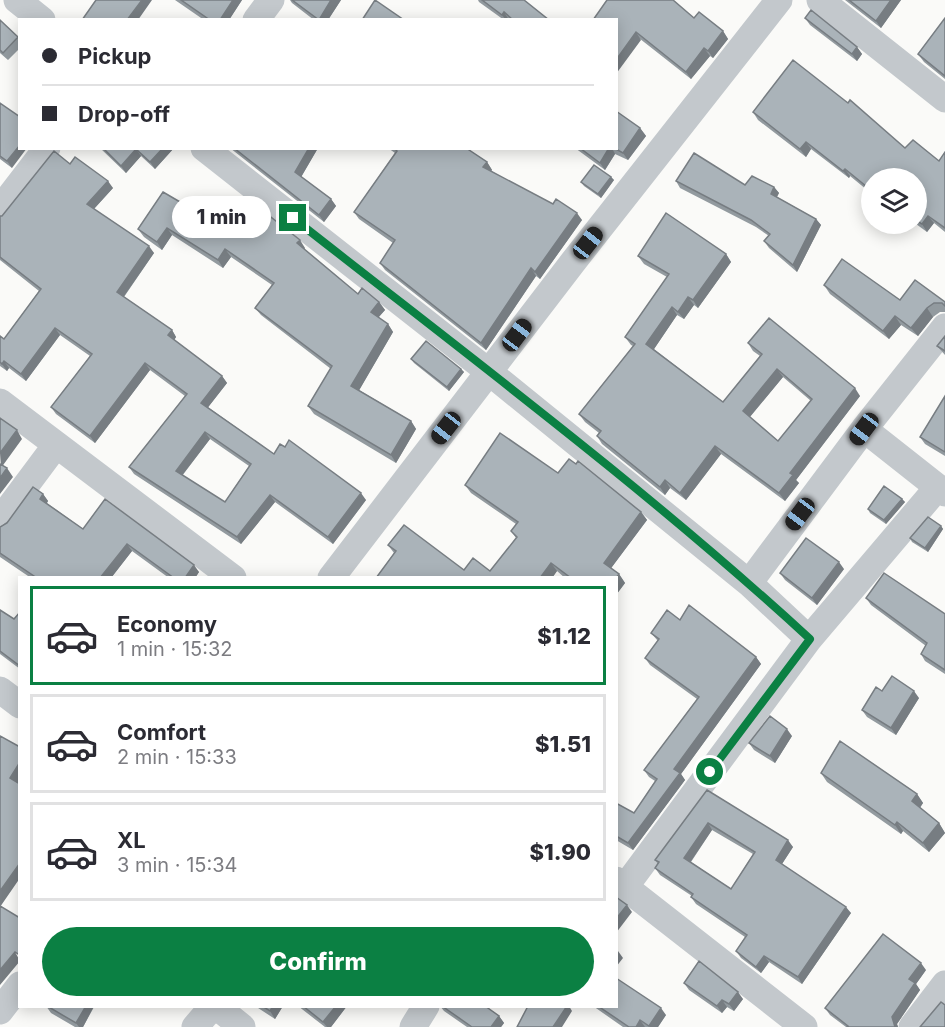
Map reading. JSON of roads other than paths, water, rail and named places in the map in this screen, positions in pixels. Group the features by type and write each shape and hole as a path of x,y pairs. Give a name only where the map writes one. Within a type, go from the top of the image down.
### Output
{"street":[{"path":"17,0 40,18"},
{"path":"258,18 271,0"},
{"path":"333,576 779,0"},
{"path":"820,0 945,99"},
{"path":"0,209 45,150"},
{"path":"207,150 489,372 749,582 810,639"},
{"path":"749,582 864,429 945,327"},
{"path":"0,402 230,576"},
{"path":"804,1027 621,884 810,639 941,490 864,429"},
{"path":"0,520 56,445"},
{"path":"0,690 18,704"},
{"path":"912,1027 945,984"},
{"path":"18,988 0,1012 18,1027"},
{"path":"195,1027 212,1008"},
{"path":"217,1008 242,1027"},
{"path":"413,1027 425,1008"}]}
